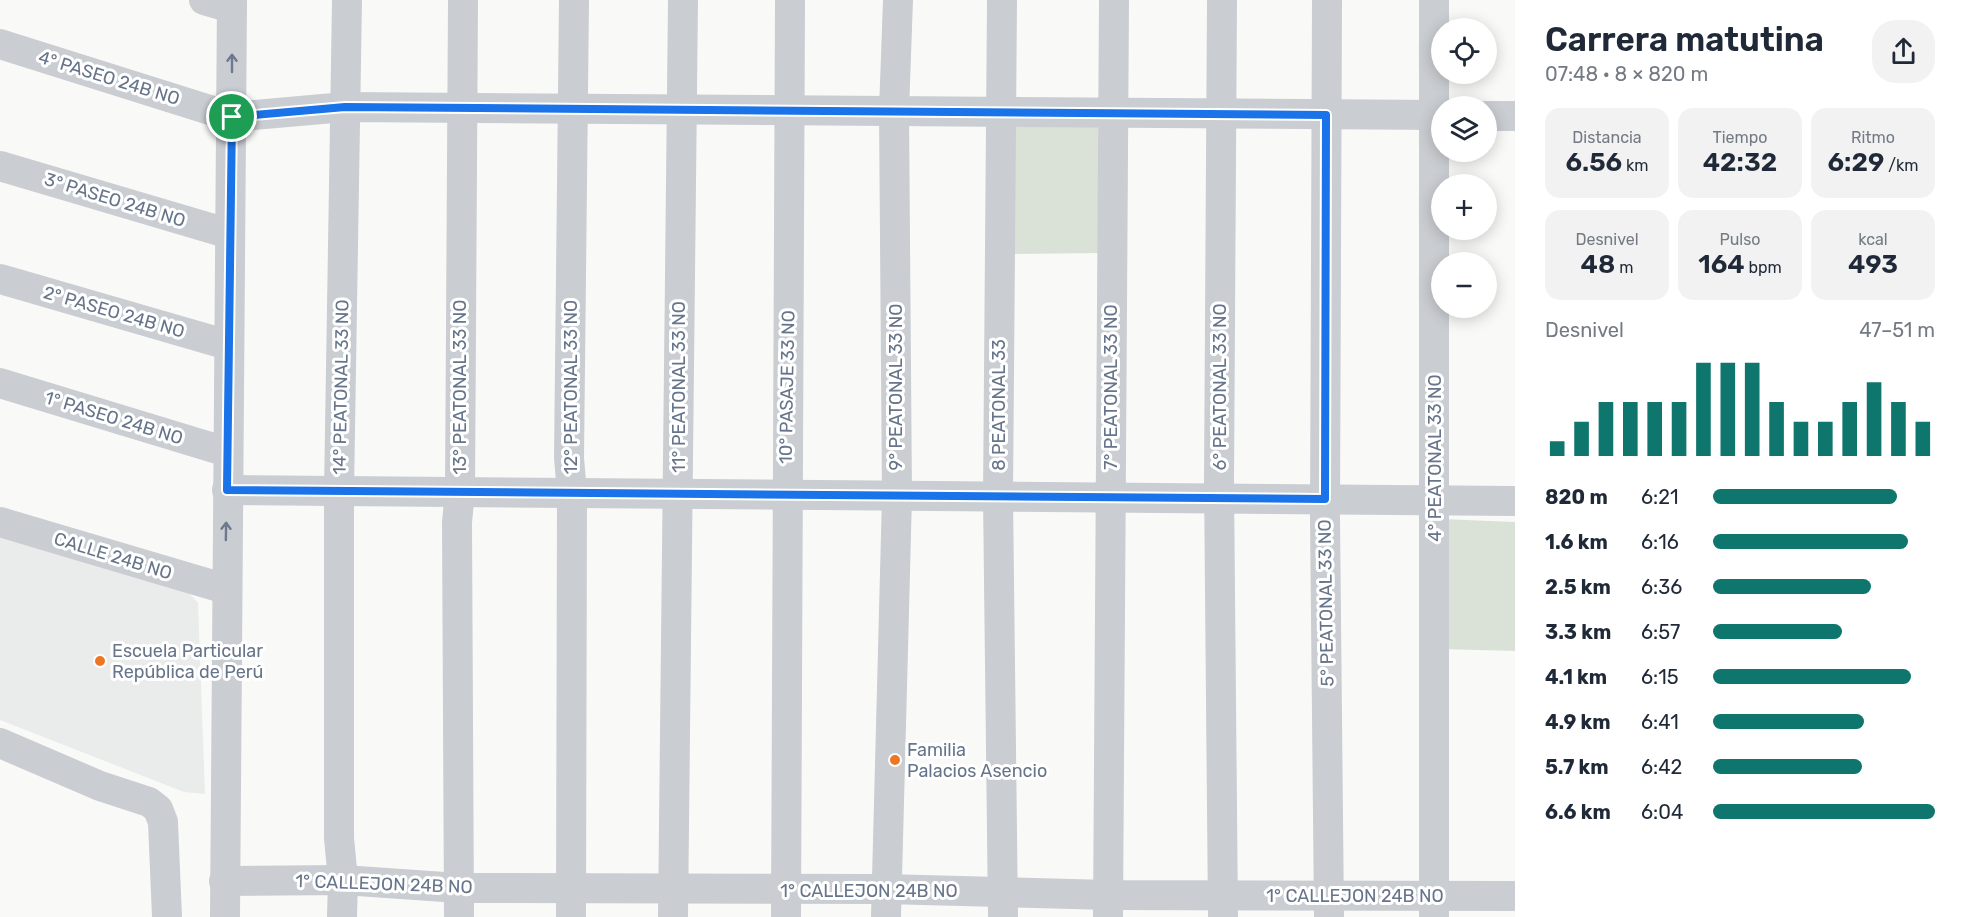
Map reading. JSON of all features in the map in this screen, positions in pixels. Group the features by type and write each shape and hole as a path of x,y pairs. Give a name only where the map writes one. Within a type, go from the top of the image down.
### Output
{"street":[{"path":"204,0 232,4 225,917"},
{"name":"14° PEATONAL 33 NO","path":"342,917 344,879 339,838 339,491 347,0"},
{"name":"13° PEATONAL 33 NO","path":"459,917 457,522 460,492 463,0"},
{"name":"12° PEATONAL 33 NO","path":"571,903 572,493 569,458 574,0"},
{"name":"11° PEATONAL 33 NO","path":"673,903 683,0"},
{"name":"10° PASAJE 33 NO","path":"786,904 789,0"},
{"name":"9° PEATONAL 33 NO","path":"886,903 897,496 894,111 898,0"},
{"name":"8 PEATONAL 33","path":"1002,0 998,497 1003,905"},
{"name":"7° PEATONAL 33 NO","path":"1108,906 1114,0"},
{"name":"6° PEATONAL 33 NO","path":"1222,0 1219,499 1223,906"},
{"name":"5° PEATONAL 33 NO","path":"1327,0 1325,499 1329,906"},
{"name":"4° PEATONAL 33 NO","path":"1434,0 1437,96"},
{"name":"4° PASEO 24B NO","path":"0,44 232,117 345,107 1431,115"},
{"path":"1497,116 1515,116"},
{"name":"4° PEATONAL 33 NO","path":"1434,907 1437,162"},
{"name":"3° PASEO 24B NO","path":"0,166 230,234"},
{"name":"2° PASEO 24B NO","path":"0,279 228,345"},
{"name":"1° PASEO 24B NO","path":"0,383 227,452"},
{"path":"227,490 1515,501"},
{"name":"CALLE 24B NO","path":"0,522 226,589"},
{"path":"0,743 100,786 149,802 158,809 163,822 167,917"},
{"name":"1° CALLEJON 24B NO","path":"224,881 344,879 459,888 571,903 1434,907 1515,896"}],"shaded area":[{"path":"1006,124 1098,126 1101,253 1007,254"},
{"path":"1442,519 1515,522 1515,651 1440,649"},
{"name":"Escuela Particular República de Perú","path":"0,538 187,591 198,603 205,794 184,792 0,720"}],"place":[{"name":"Escuela Particular República de Perú","path":"100,661"},
{"name":"Familia Palacios Asencio","path":"895,760"}],"route":[{"path":"345,107 1326,115 1325,499 227,490 232,117 345,107"}]}
